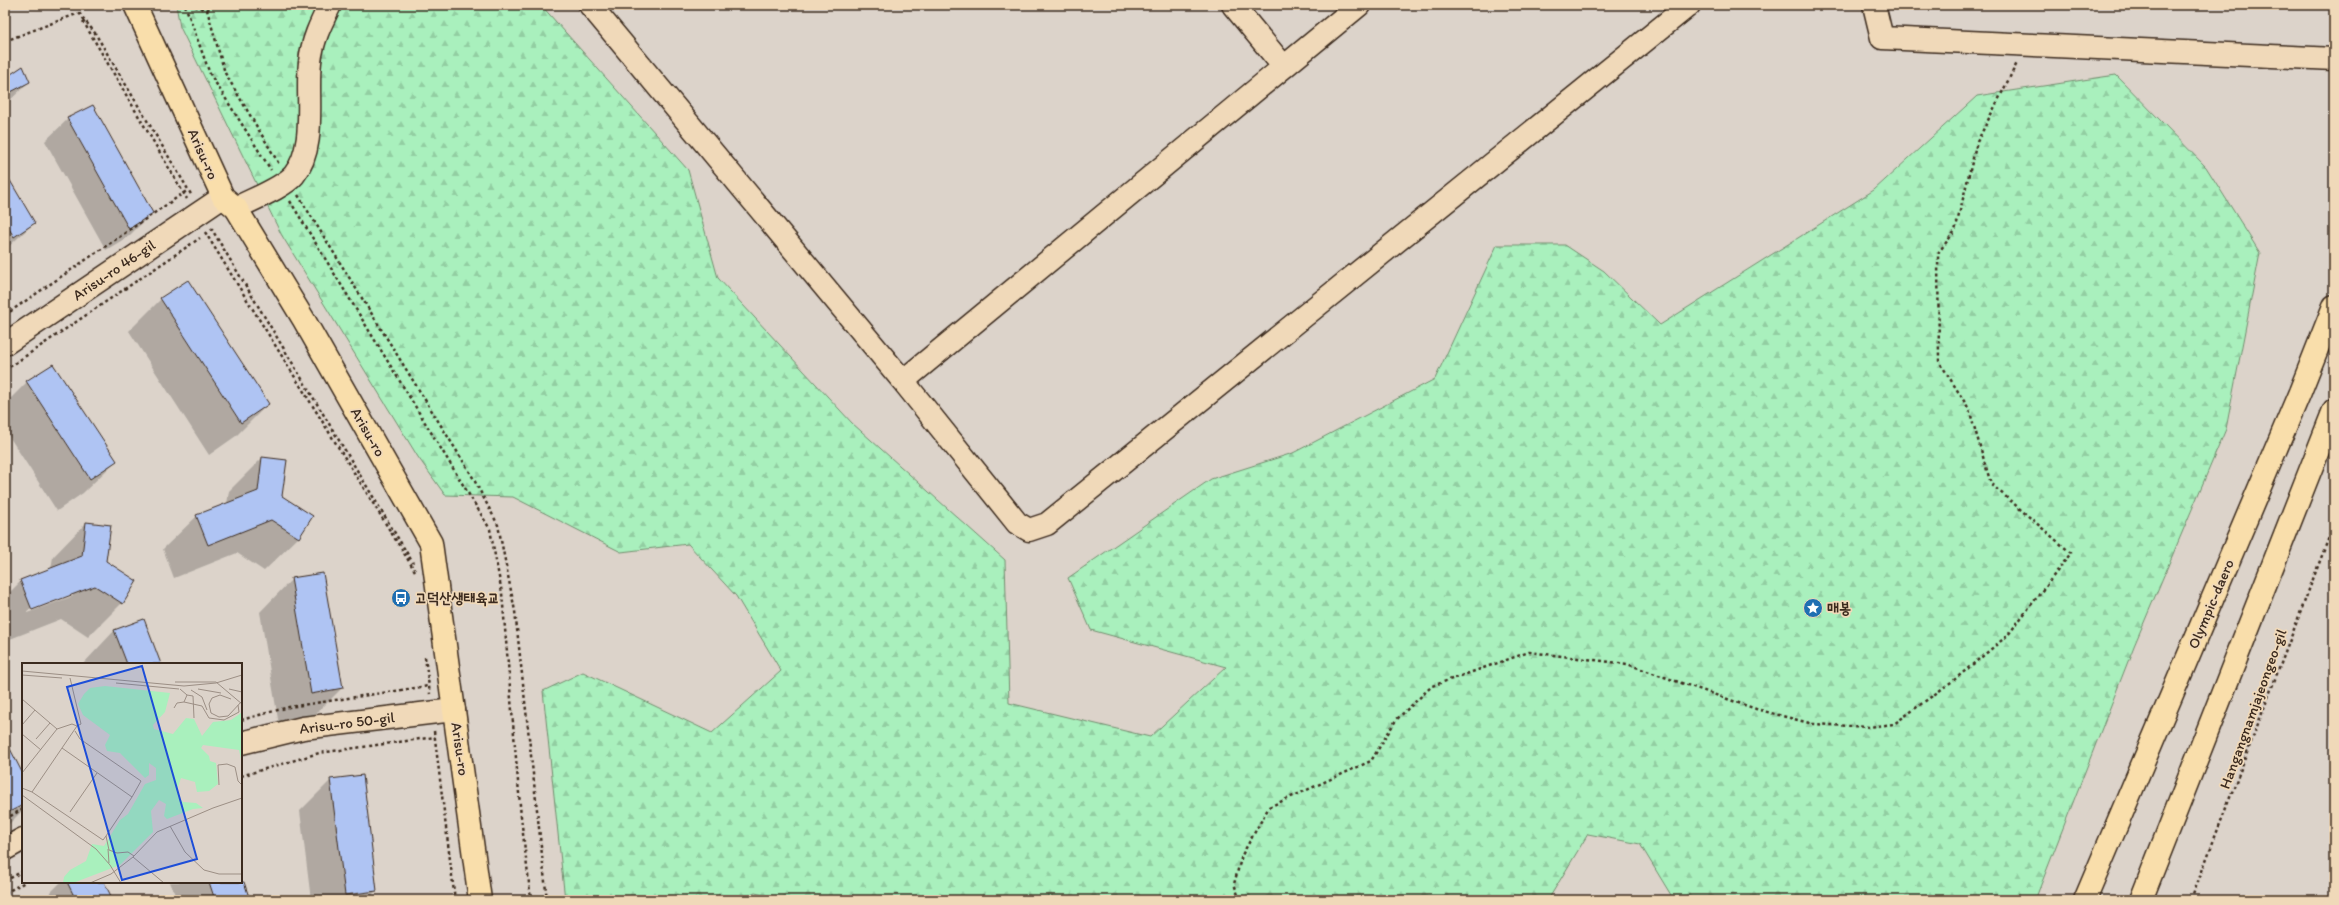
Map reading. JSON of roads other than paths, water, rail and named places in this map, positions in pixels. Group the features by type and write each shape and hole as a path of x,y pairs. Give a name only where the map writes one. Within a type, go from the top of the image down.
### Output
{"main road":[{"name":"Arisu-ro","path":"135,5 229,202 304,320 431,543 441,712 480,900"},
{"name":"Olympic-daero","path":"2085,900 2300,392 2334,306"},
{"path":"2141,900 2334,410"}],"street":[{"name":"Arisu-ro 46-gil","path":"5,344 198,213 284,182 293,176 303,160 309,117 310,61 316,32 330,5"},
{"path":"590,5 903,381 1017,523 1029,530 1047,524 1689,5"},
{"path":"1234,5 1284,67"},
{"path":"903,381 1359,5"},
{"path":"1874,5 1882,38 2027,43 2334,59"},
{"name":"Arisu-ro 50-gil","path":"242,743 303,728 441,712"},
{"path":"5,849 22,840"}],"place":[{"name":"고덕산생태육교","path":"401,598"},
{"name":"매봉","path":"1813,608"}]}
